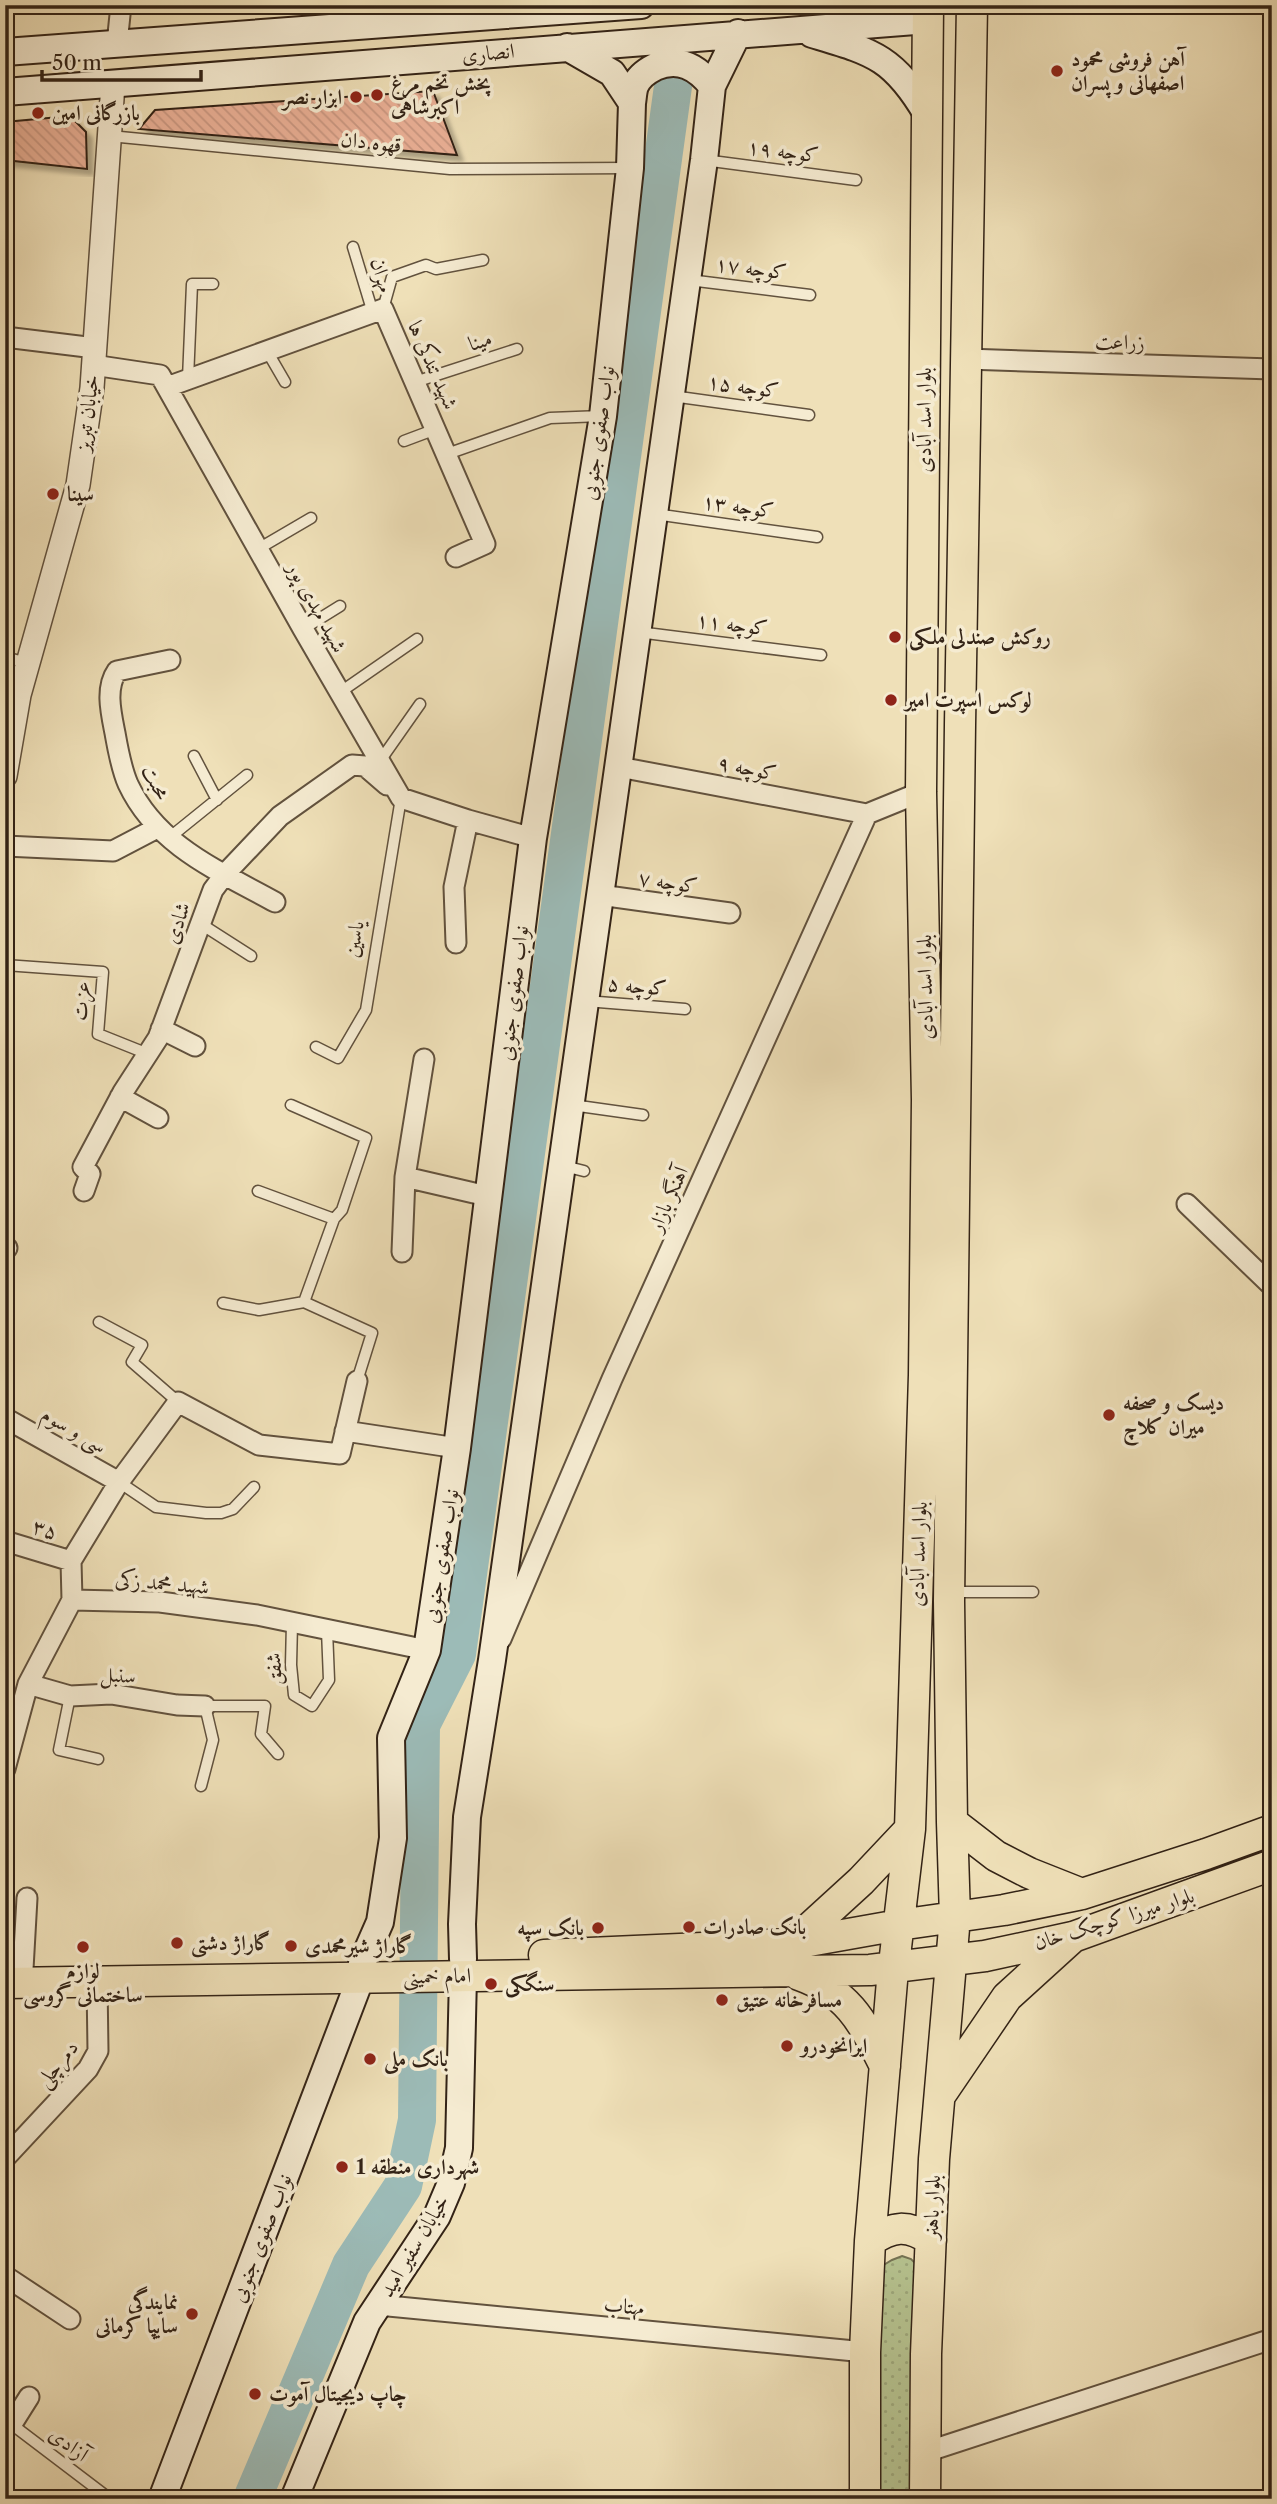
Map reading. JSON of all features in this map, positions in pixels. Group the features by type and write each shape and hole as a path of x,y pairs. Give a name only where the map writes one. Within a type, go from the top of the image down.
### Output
{"main road":[{"name":"انصاری","path":"5,52 641,5"},
{"path":"928,13 963,5"},
{"name":"بلوار اسد آبادی","path":"955,1917 951,1822 949,1592 972,5"},
{"name":"انصاری","path":"5,92 797,29 928,13"},
{"name":"بلوار اسد آبادی","path":"894,1967 910,1829 924,1375 927,1100 921,792 928,13"},
{"path":"797,29 865,50 891,66 912,88 927,114"},
{"path":"309,31 295,40 292,50 297,59 313,67"},
{"path":"456,1967 462,1924 467,1817 573,1168 571,1105 704,160 712,86 738,33"},
{"path":"248,36 264,48 264,62 257,72"},
{"path":"567,47 612,73 632,103"},
{"path":"632,103 635,85 648,71 665,63 684,63 701,72 712,86"},
{"name":"نواب صفوی جنوبی","path":"162,2499 369,1970 380,1922 393,1838 391,1738 427,1650 457,1448 533,838 603,416 630,168 632,103"},
{"path":"923,648 961,650"},
{"path":"951,1822 996,1856 1029,1873 1082,1894"},
{"path":"885,2066 846,2001 817,1982 792,1959 910,1829"},
{"name":"بلوار میرزا کوچک خان","path":"899,1925 1004,1910 1082,1894 1272,1830"},
{"path":"1206,1854 1205,1873 1213,1882 1222,1884"},
{"name":"بلوار میرزا کوچک خان","path":"953,1961 1073,1937 1272,1865"},
{"name":"بلوار باهنر","path":"925,2499 930,2240 955,1917"},
{"name":"امام خمینی","path":"11,1974 96,1975 456,1967 751,1971 899,1925"},
{"path":"939,2097 1007,1997 1073,1937"},
{"name":"امام خمینی","path":"792,1959 894,1967 953,1961"},
{"name":"خیابان سفیر امید","path":"294,2499 367,2322 437,2216 451,2183 460,2148 456,1967"},
{"path":"865,2499 865,2352 870,2241 894,1967"},
{"path":"870,2241 886,2231 901,2228 916,2231 930,2240"}],"street":[{"path":"117,44 121,5"},
{"name":"خیابان تبریز","path":"5,776 19,695 79,485 94,356 113,84"},
{"path":"5,337 94,356 160,375 167,387 378,311"},
{"name":"شهید تندکی ها","path":"378,311 415,383 485,544 456,557"},
{"name":"زراعت","path":"966,359 1272,369"},
{"name":"شهید مهدی پور","path":"167,387 401,797"},
{"name":"محبت","path":"170,660 117,671 111,679 111,713 128,784 163,833 194,857 275,902"},
{"name":"شادی","path":"84,1191 90,1174 83,1167 120,1097 161,1029 213,890 225,874 281,816 352,765 365,766 401,797"},
{"name":"کوچه ۹","path":"619,767 867,814"},
{"path":"867,814 921,792"},
{"path":"401,797 533,838"},
{"name":"آهنگر بازار","path":"492,1660 612,1379 867,814"},
{"path":"456,943 454,887 468,820"},
{"path":"5,846 113,851 163,833"},
{"name":"کوچه ۷","path":"600,895 730,913"},
{"path":"161,1029 195,1046"},
{"path":"402,1252 405,1177 424,1059"},
{"path":"120,1097 158,1118"},
{"path":"405,1177 487,1196"},
{"path":"1187,1204 1272,1286"},
{"path":"5,1769 27,1684 72,1600 71,1561 119,1482 178,1402 259,1445 340,1454 357,1381"},
{"name":"سی و سوم","path":"5,1419 119,1482"},
{"path":"345,1431 457,1448"},
{"name":"۳۵","path":"5,1541 71,1561"},
{"name":"شهید محمد زکی","path":"72,1600 160,1602 257,1615 427,1650"},
{"name":"سنبل","path":"27,1684 70,1696 111,1695 177,1705 205,1706"},
{"path":"11,1974 27,1898"},
{"name":"دمرچلی","path":"5,2158 88,2069 98,2051 96,1975"},
{"path":"5,2276 70,2319"},
{"name":"مهتاب","path":"379,2305 865,2352"},
{"path":"926,2452 1272,2339"},
{"path":"9,2422 29,2397"}],"lane":[{"name":"قهوه دان","path":"109,136 450,169 630,168"},
{"name":"کوچه ۱۹","path":"704,160 856,180"},
{"name":"مهران","path":"354,247 378,311"},
{"path":"378,311 391,277 426,265 436,269 483,260"},
{"name":"کوچه ۱۷","path":"687,280 810,295"},
{"path":"188,379 192,284 213,284"},
{"name":"مینا","path":"415,383 517,349"},
{"path":"267,351 285,382"},
{"name":"کوچه ۱۵","path":"671,396 809,415"},
{"path":"447,454 551,418 603,416"},
{"path":"404,441 436,429"},
{"name":"کوچه ۱۳","path":"654,514 817,537"},
{"path":"258,549 311,518"},
{"path":"303,629 340,606"},
{"name":"کوچه ۱۱","path":"638,631 821,655"},
{"path":"340,693 417,639"},
{"path":"5,657 28,663"},
{"path":"380,762 420,704"},
{"path":"194,756 217,800"},
{"path":"163,833 217,800 247,775"},
{"name":"یاسین","path":"316,1047 338,1058 366,1010 401,797"},
{"path":"201,924 251,956"},
{"name":"عزت","path":"5,965 103,972 98,1034 148,1054"},
{"name":"کوچه ۵","path":"586,1001 685,1009"},
{"path":"291,1105 366,1138 342,1210 334,1219 304,1302"},
{"path":"571,1105 643,1115"},
{"path":"258,1191 334,1219"},
{"path":"223,1304 260,1310 304,1302 372,1333 357,1381"},
{"path":"99,1322 142,1345 132,1362 178,1402"},
{"path":"119,1482 156,1507 206,1513 221,1513 233,1509 254,1487"},
{"path":"949,1592 1033,1592"},
{"name":"شفق","path":"292,1623 291,1665 294,1695 312,1706 329,1680 327,1630"},
{"path":"70,1696 59,1750 98,1759"},
{"path":"201,1786 212,1740 205,1706 265,1706 261,1734 278,1754"},
{"name":"آزادی","path":"9,2422 110,2499"}],"green space":[{"path":"902,2256 911,2259 920,2268 925,2499 865,2499 882,2266"}],"building":[{"path":"433,91 457,155 139,129 155,110"},
{"path":"70,116 86,132 87,169 5,160 5,122"}],"waterway":[{"path":"252,2499 351,2265 403,2186 417,2120 421,1725 457,1654 674,79"}],"place":[{"name":"آهن فروشی محمود اصفهانی و پسران","path":"1057,71"},
{"name":"پخش تخم مرغ اکبرشاهی","path":"377,95"},
{"name":"ابزار نصر","path":"356,97"},
{"name":"بازرگانی امین","path":"38,113"},
{"name":"سینا","path":"53,494"},
{"name":"روکش صندلی ملکی","path":"895,637"},
{"name":"لوکس اسپرت امیر","path":"891,700"},
{"name":"دیسک و صحفه میران کلاچ","path":"1109,1415"},
{"name":"بانک صادرات","path":"689,1927"},
{"name":"بانک سپه","path":"598,1928"},
{"name":"گاراژ دشتی","path":"177,1943"},
{"name":"گاراژ شیرمحمدی","path":"291,1946"},
{"name":"لوازم ساختمانی گروسی","path":"83,1947"},
{"name":"سنگکی","path":"491,1984"},
{"name":"مسافرخانه عتیق","path":"722,2000"},
{"name":"ایرانخودرو","path":"787,2046"},
{"name":"بانک ملی","path":"370,2059"},
{"name":"شهرداری منطقه 1","path":"342,2167"},
{"name":"نمایندگی سایپا کرمانی","path":"192,2314"},
{"name":"چاپ دیجیتال آموت","path":"255,2394"}]}
